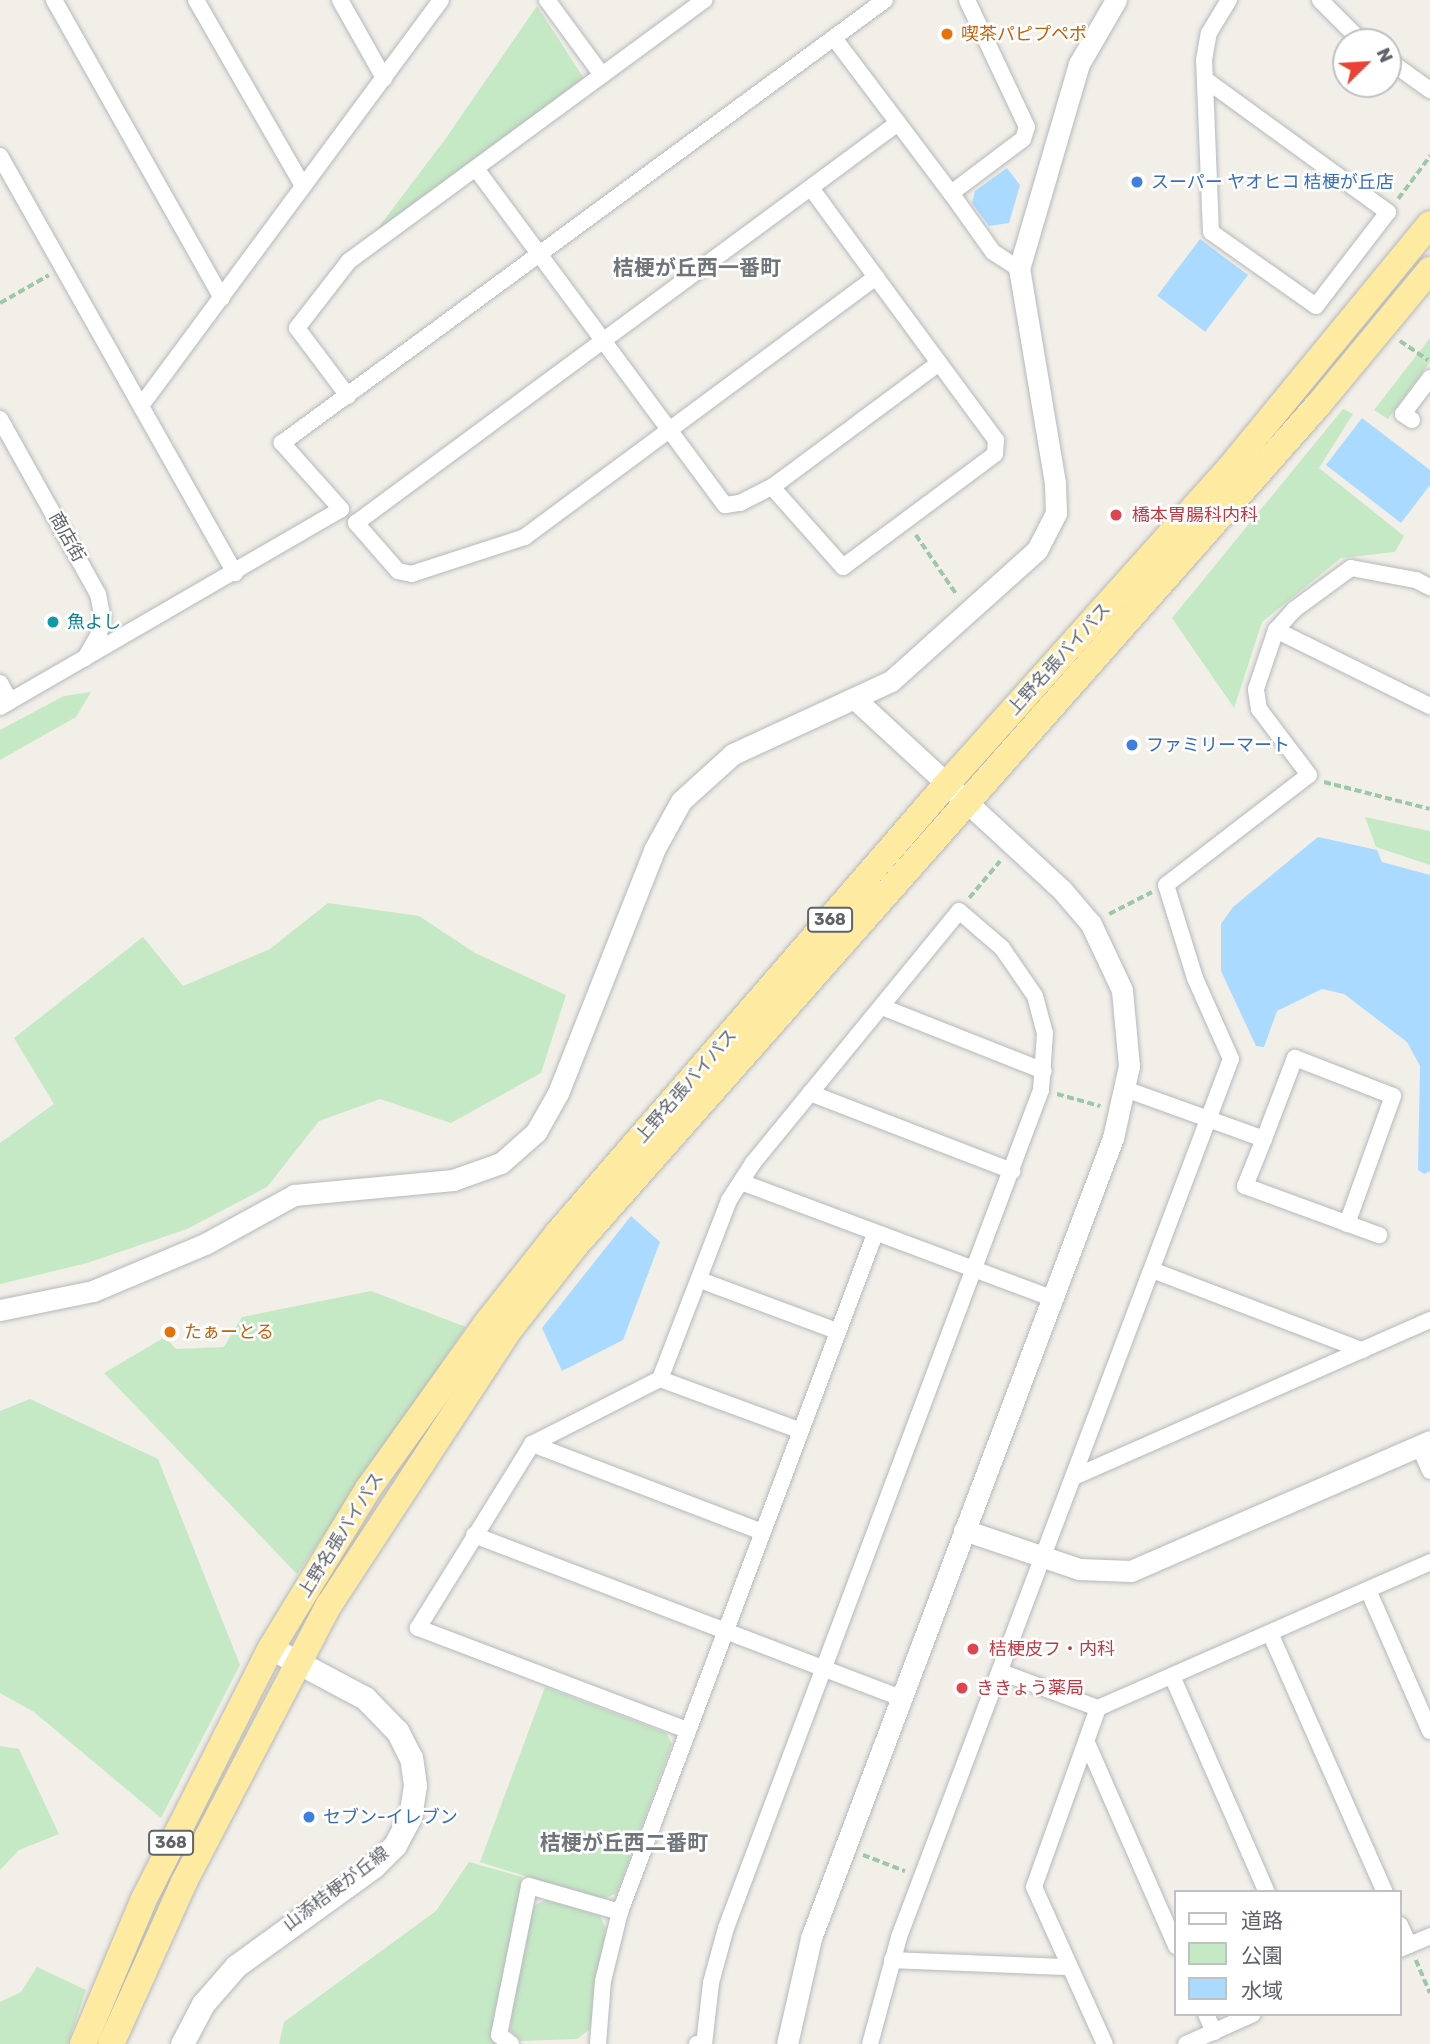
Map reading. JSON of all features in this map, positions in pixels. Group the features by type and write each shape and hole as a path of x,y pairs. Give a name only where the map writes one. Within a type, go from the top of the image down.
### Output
{"highway":[{"name":"上野名張バイパス","path":"111,2044 184,1881 298,1661 444,1423 515,1323 583,1236 1237,459 1430,224"},
{"name":"上野名張バイパス","path":"83,2044 143,1901 271,1648 368,1489 485,1324 558,1233 1382,329 1430,270"}],"main road":[{"name":"山添桔梗が丘線","path":"182,2044 203,2004 236,1966 374,1866 395,1845 410,1817 415,1785 411,1758 397,1731 365,1698 271,1648"}],"street":[{"path":"54,0 222,298"},
{"path":"196,0 303,186"},
{"path":"340,0 384,78"},
{"path":"143,404 440,0"},
{"path":"547,0 601,75"},
{"path":"348,396 297,328 349,261 477,170 704,0"},
{"path":"876,277 525,537 489,551 405,572 398,571 282,443 885,0"},
{"path":"951,193 1023,139 1027,127 967,0"},
{"path":"1092,0 1102,21"},
{"path":"0,1310 93,1291 205,1244 295,1195 453,1180 501,1163 536,1132 558,1094 659,840 681,801 733,754 856,700 891,681 968,615 1037,550 1056,513 1049,437 1019,269 1079,64 1116,0"},
{"path":"1206,80 1388,212 1317,306 1211,232 1206,80 1209,33 1229,0"},
{"path":"1320,0 1348,28"},
{"path":"834,38 993,253 1019,269"},
{"path":"1402,70 1430,90"},
{"path":"356,523 898,123"},
{"path":"0,156 143,404 235,573"},
{"path":"477,170 725,505 751,499 772,487 939,363"},
{"path":"772,487 843,567 904,519 995,454 996,440 811,188"},
{"path":"1412,420 1403,414 1430,378"},
{"name":"商店街","path":"0,419 98,594 103,619 99,634 83,660"},
{"path":"0,683 5,704 235,573 341,509"},
{"path":"870,2044 892,1960 922,1877 1231,1059 1195,978 1166,885 1309,775 1259,709 1256,689 1276,630 1295,609 1351,568 1416,580 1430,587"},
{"path":"1276,630 1430,706"},
{"path":"787,2044 811,1938 1112,1138 1129,1066 1126,1016 1103,945 1062,890 955,795 856,700"},
{"path":"687,1730 418,1628 533,1444 660,1379 729,1200 810,1093 959,911 1002,948 1026,979 1045,1033 1041,1090 726,1928 711,1983 704,2044 696,2044"},
{"path":"882,1007 1044,1071"},
{"path":"1347,1224 1393,1097 1295,1058 1245,1186 1347,1224 1379,1235"},
{"path":"1125,1089 1264,1139"},
{"path":"810,1093 1012,1171"},
{"path":"741,1182 1052,1298"},
{"path":"598,2044 603,1981 620,1912 875,1234"},
{"path":"1152,1270 1362,1350"},
{"path":"700,1280 837,1331"},
{"path":"1074,1477 1430,1320"},
{"path":"660,1379 801,1432"},
{"path":"964,1530 1041,1558 1093,1572 1131,1571 1424,1443 1430,1471"},
{"path":"533,1444 763,1532"},
{"path":"474,1535 901,1698"},
{"path":"1001,1671 1098,1709 1430,1562"},
{"path":"1368,1590 1430,1731"},
{"path":"1270,1633 1384,1890"},
{"path":"1172,1676 1267,1890"},
{"path":"1098,1709 1034,1887 1105,2044"},
{"path":"1087,1743 1174,1941"},
{"path":"512,2044 499,2035 528,1886 620,1912"},
{"path":"1405,1947 1430,1936"},
{"path":"892,1960 1069,1967"},
{"path":"1207,2016 1214,2032"},
{"path":"1186,2044 1249,2016"}],"path":[{"path":"1388,212 1430,156"},
{"path":"0,303 63,267"},
{"path":"1382,329 1430,362"},
{"path":"904,519 968,615"},
{"path":"1309,775 1430,809"},
{"path":"959,911 1000,860"},
{"path":"1109,914 1166,885"},
{"path":"1041,1090 1102,1107"},
{"path":"861,1854 922,1877"},
{"path":"1405,1947 1430,1993"}],"green space":[{"path":"537,6 585,80 369,240 446,138"},
{"path":"1430,338 1430,362 1388,419 1374,410"},
{"path":"1343,409 1353,414 1319,468 1404,536 1395,552 1341,558 1262,622 1234,708 1172,618"},
{"path":"91,692 76,717 0,760 0,730 64,696"},
{"path":"1365,817 1430,831 1430,865 1376,847"},
{"path":"328,903 419,916 475,953 566,995 541,1073 451,1123 380,1099 319,1121 267,1187 187,1229 87,1263 0,1284 0,1143 54,1104 14,1038 143,937 183,986 270,949"},
{"path":"371,1291 466,1327 297,1574 104,1373 165,1337 176,1349 224,1347 242,1317"},
{"path":"30,1399 158,1459 240,1665 161,1818 34,1712 0,1693 0,1411"},
{"path":"545,1687 666,1733 672,1744 617,1893 601,1900 480,1862"},
{"path":"0,1746 19,1749 59,1834 19,1850 0,1870"},
{"path":"469,1862 522,1877 490,2038 496,2044 279,2044 284,2022 436,1911"},
{"path":"546,1900 600,1916 606,1929 590,2029 577,2039 521,2041 510,2030 514,1989 531,1907"},
{"path":"37,1967 86,1990 68,2044 0,2044 0,2002 21,1992"}],"water":[{"path":"1007,168 1020,185 1009,223 989,226 972,203 975,191"},
{"path":"1200,239 1248,275 1205,332 1157,296"},
{"path":"1362,418 1430,470 1430,485 1401,523 1326,465"},
{"path":"1318,837 1377,850 1382,862 1430,875 1430,1171 1424,1174 1418,1170 1420,1066 1407,1042 1344,994 1322,989 1277,1011 1264,1047 1256,1046 1221,971 1221,924 1233,907"},
{"path":"631,1216 660,1242 623,1340 562,1371 542,1328"}],"place":[{"name":"喫茶パピプペポ","path":"947,34"},
{"name":"スーパー ヤオヒコ 桔梗が丘店","path":"1137,182"},
{"name":"橋本胃腸科内科","path":"1116,515"},
{"name":"魚よし","path":"53,622"},
{"name":"ファミリーマート","path":"1132,745"},
{"name":"たぁーとる","path":"170,1332"},
{"name":"桔梗皮フ・内科","path":"973,1649"},
{"name":"ききょう薬局","path":"962,1688"},
{"name":"セブン-イレブン","path":"309,1817"}],"district":[{"name":"桔梗が丘西一番町","path":"697,268"},
{"name":"桔梗が丘西二番町","path":"624,1843"}]}
